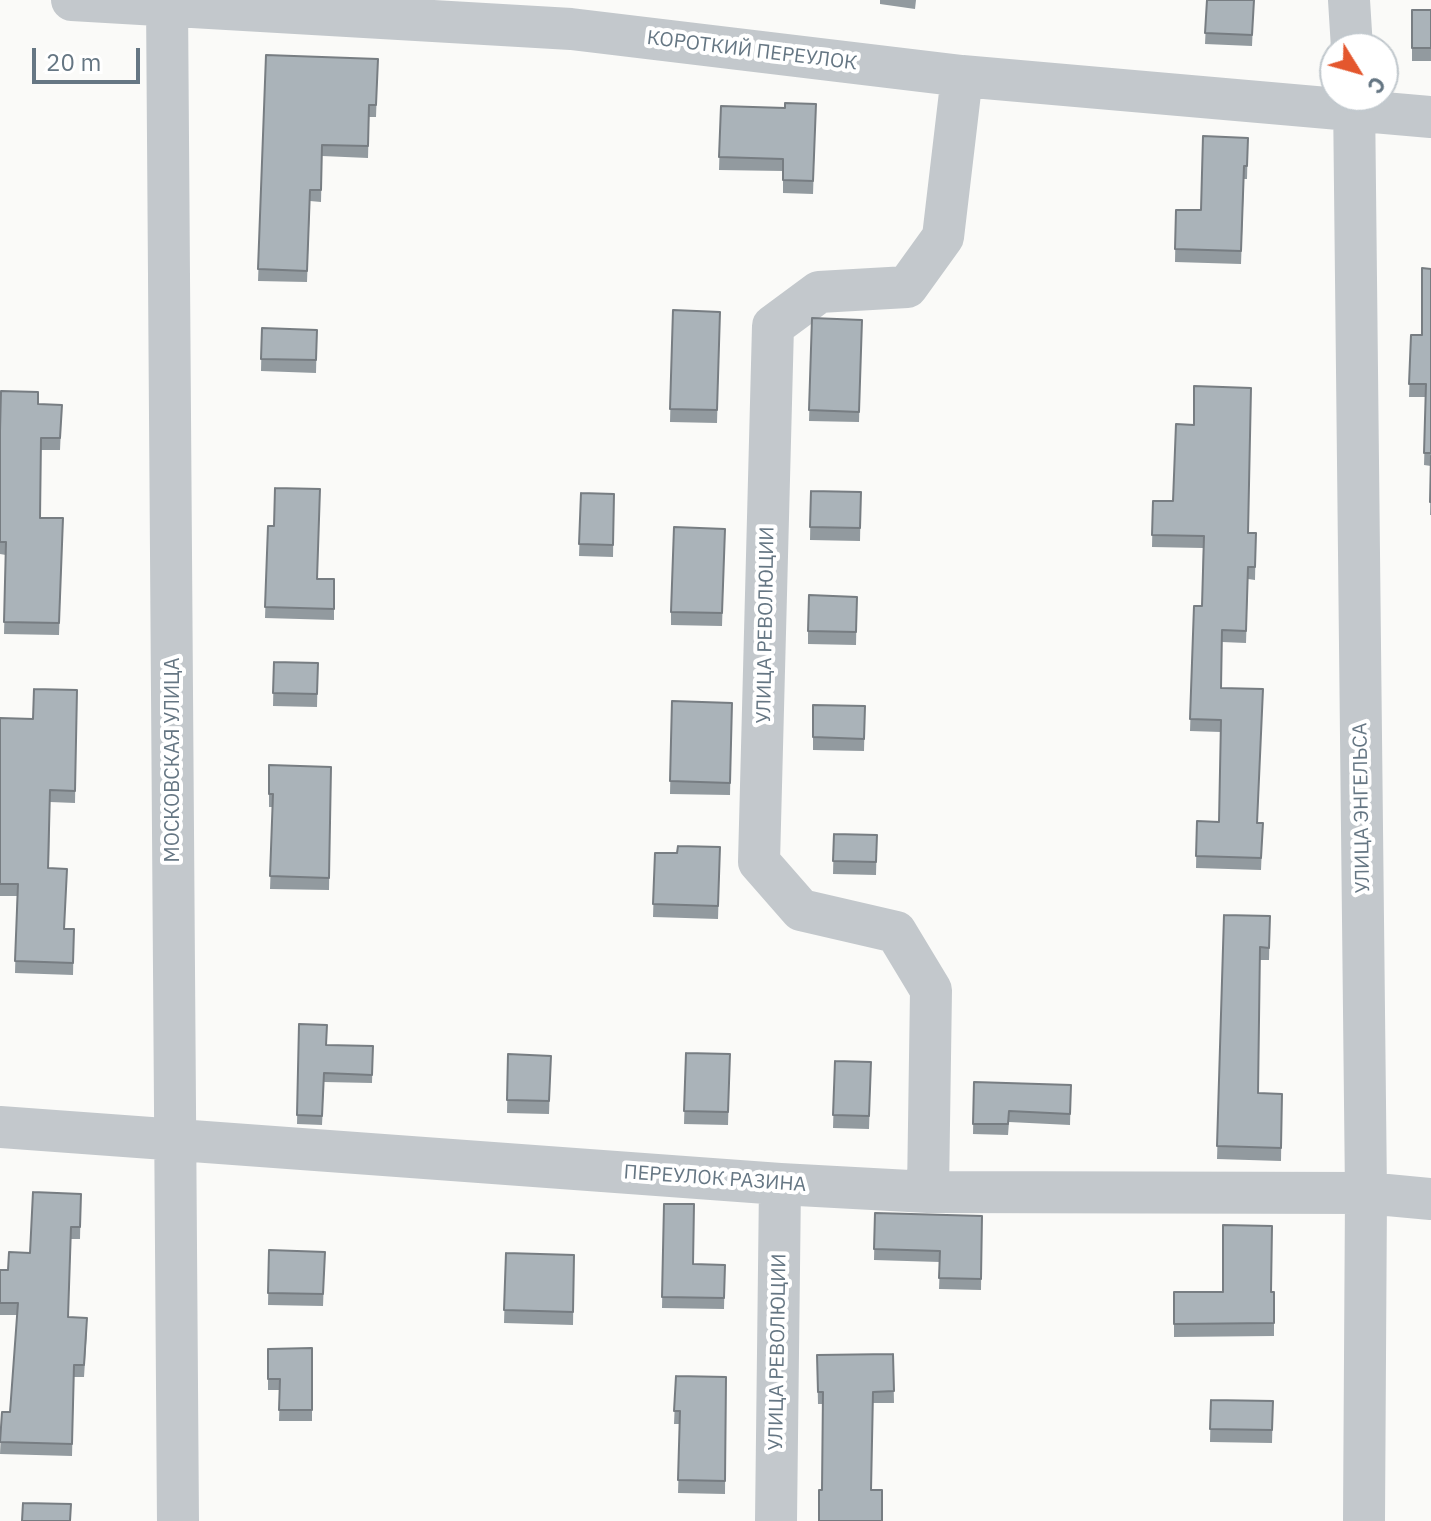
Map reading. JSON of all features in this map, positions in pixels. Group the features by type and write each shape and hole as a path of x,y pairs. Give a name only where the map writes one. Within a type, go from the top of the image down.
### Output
{"street":[{"name":"КОРОТКИЙ ПЕРЕУЛОК","path":"72,0 571,29 962,76 1319,101"},
{"path":"1349,0 1351,32"},
{"name":"МОСКОВСКАЯ УЛИЦА","path":"167,4 178,1521"},
{"name":"УЛИЦА РЕВОЛЮЦИИ","path":"928,1192 931,990 896,932 801,910 759,862 773,326 819,292 907,287 943,237 962,76"},
{"name":"КОРОТКИЙ ПЕРЕУЛОК","path":"1399,111 1431,117"},
{"name":"УЛИЦА ЭНГЕЛЬСА","path":"1354,112 1366,1193 1364,1521"},
{"name":"ПЕРЕУЛОК РАЗИНА","path":"0,1127 928,1192 1366,1193 1431,1199"},
{"name":"УЛИЦА РЕВОЛЮЦИИ","path":"776,1521 780,1184"}],"building":[{"path":"1207,0 1254,0 1252,35 1205,33"},
{"path":"1412,10 1431,10 1431,48 1412,48"},
{"path":"266,55 378,59 376,105 369,105 368,146 322,145 321,190 310,190 307,271 258,269"},
{"path":"785,103 816,104 813,181 783,180 783,159 719,157 721,106 785,108"},
{"path":"1203,136 1248,138 1241,251 1175,249 1176,210 1201,210"},
{"path":"1422,268 1431,269 1431,453 1424,453 1426,384 1409,384 1411,335 1422,335"},
{"path":"673,310 720,312 717,410 670,409"},
{"path":"812,318 862,320 859,412 809,410"},
{"path":"262,328 317,330 316,360 261,359"},
{"path":"1194,386 1251,388 1248,533 1256,533 1255,567 1248,567 1246,631 1222,630 1221,688 1263,689 1257,823 1263,823 1261,858 1196,856 1197,821 1219,822 1221,720 1190,719 1194,606 1202,606 1204,536 1152,535 1153,501 1173,501 1176,424 1194,425"},
{"path":"1,391 38,392 38,404 62,405 60,438 41,438 40,518 63,518 59,623 4,622 6,542 0,542"},
{"path":"275,488 320,489 317,579 334,579 334,609 265,607 268,526 274,526"},
{"path":"811,491 861,492 860,528 810,527"},
{"path":"581,493 614,494 613,545 579,544"},
{"path":"674,527 725,529 722,613 671,612"},
{"path":"809,595 857,597 856,632 808,631"},
{"path":"274,662 318,663 317,694 273,693"},
{"path":"34,689 77,690 75,791 50,790 48,868 67,869 64,929 74,929 73,963 15,961 18,884 0,884 0,718 33,719"},
{"path":"672,701 732,703 730,783 670,781"},
{"path":"813,705 865,706 864,739 813,737"},
{"path":"269,765 331,767 329,878 270,876 273,794 269,794"},
{"path":"834,834 877,835 876,862 833,861"},
{"path":"678,846 720,847 718,906 653,904 655,853 677,853"},
{"path":"1224,915 1270,916 1269,948 1260,947 1258,1093 1282,1094 1281,1148 1217,1146"},
{"path":"299,1024 327,1025 326,1045 373,1046 372,1075 324,1073 322,1116 297,1115"},
{"path":"686,1053 730,1054 728,1112 684,1111"},
{"path":"508,1054 551,1056 549,1101 507,1100"},
{"path":"835,1061 871,1062 869,1116 833,1115"},
{"path":"974,1082 1071,1085 1070,1114 1009,1111 1008,1124 973,1124"},
{"path":"33,1192 81,1194 80,1227 71,1227 68,1317 87,1318 84,1365 74,1365 72,1444 0,1442 2,1412 10,1412 18,1303 0,1303 0,1270 8,1270 9,1252 30,1253"},
{"path":"664,1204 694,1204 693,1264 725,1265 724,1298 662,1297"},
{"path":"875,1213 982,1216 981,1279 939,1278 940,1251 874,1249"},
{"path":"1223,1225 1272,1226 1274,1323 1174,1324 1174,1292 1223,1292"},
{"path":"269,1250 325,1252 323,1294 268,1293"},
{"path":"506,1253 574,1255 573,1312 504,1310"},
{"path":"312,1348 312,1410 279,1410 280,1379 268,1379 268,1349"},
{"path":"893,1354 894,1391 873,1392 871,1490 882,1490 882,1521 819,1521 823,1392 818,1392 817,1355"},
{"path":"676,1376 726,1377 725,1481 678,1480 680,1411 674,1411"},
{"path":"1211,1400 1273,1401 1272,1430 1210,1429"},
{"path":"23,1503 71,1504 70,1521 22,1521"}]}
